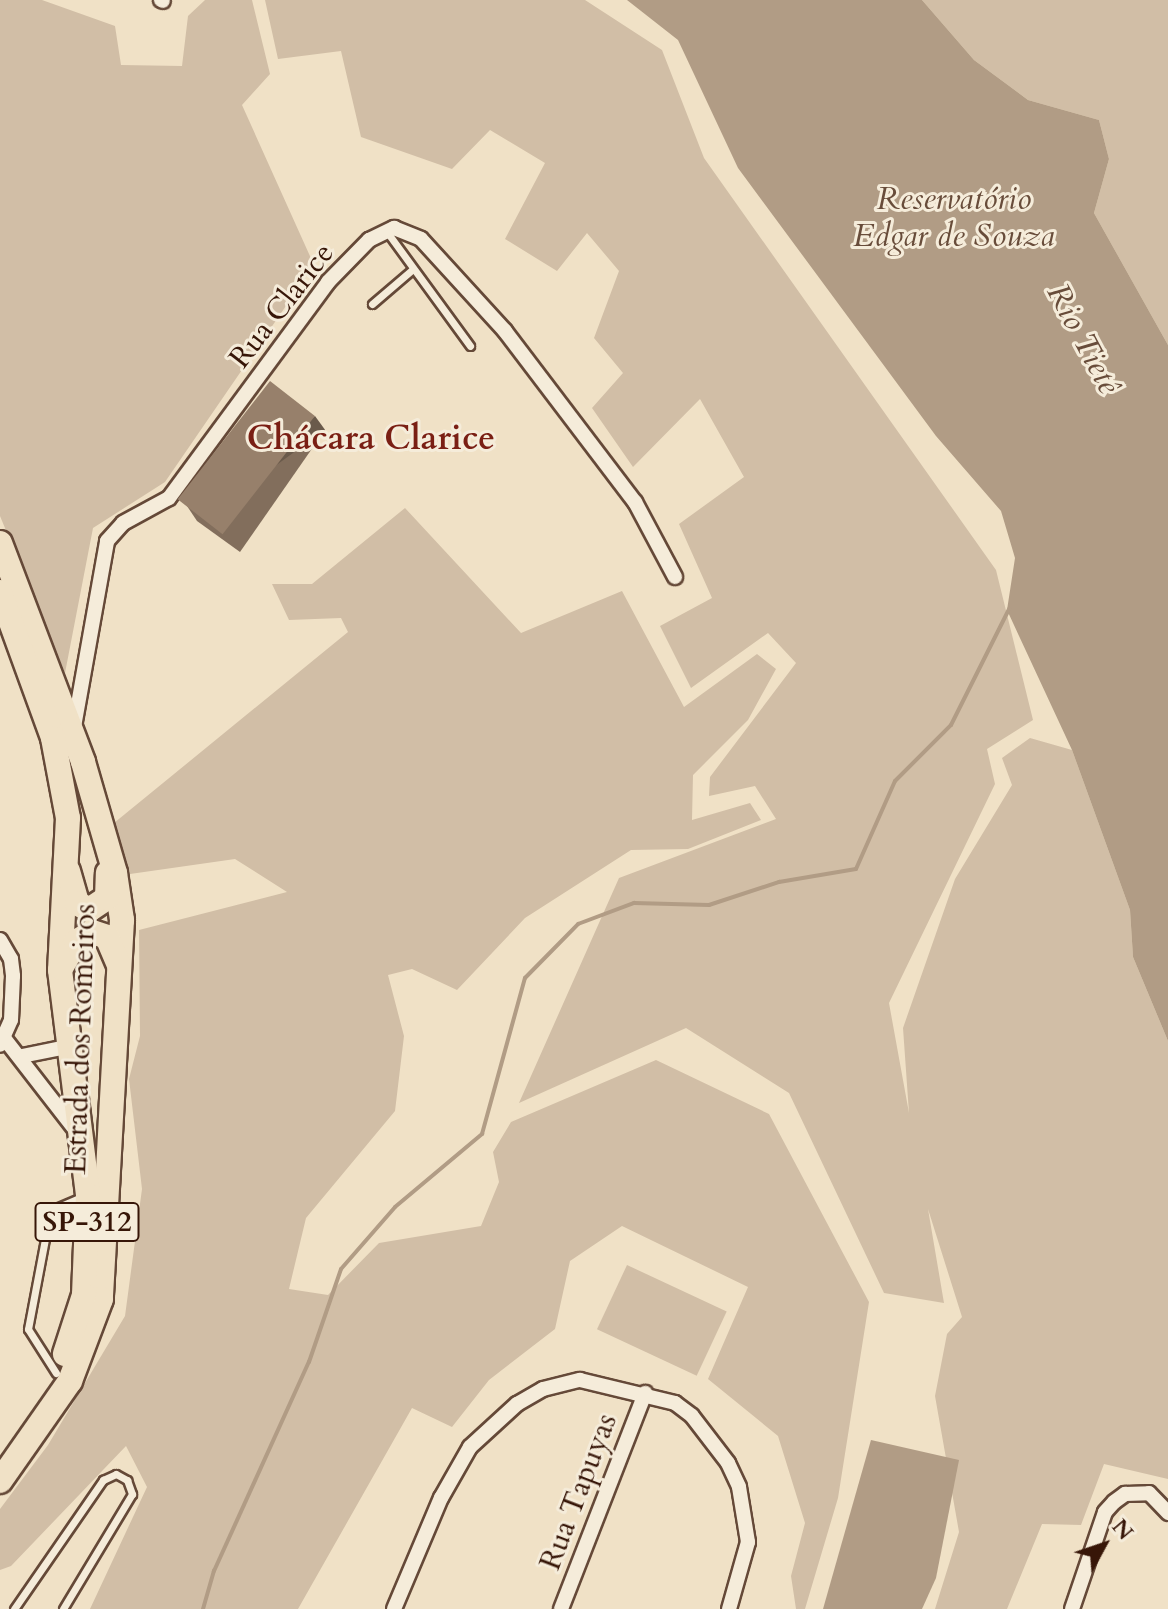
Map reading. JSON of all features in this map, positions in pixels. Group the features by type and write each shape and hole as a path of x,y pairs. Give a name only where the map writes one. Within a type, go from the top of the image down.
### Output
{"main road":[{"name":"Estrada dos Romeiros","path":"0,543 73,732 108,851 122,920 121,971 111,1067 101,1299 70,1381 0,1481"},
{"name":"Estrada dos Romeiros","path":"0,592 63,780 66,861 60,970 67,1047 88,1195 84,1295 56,1373 0,1452"},
{"path":"66,861 77,903 98,908 107,898 108,851"},
{"path":"60,970 76,942 92,932 107,937 121,971"}],"street":[{"path":"385,231 402,228 421,239 505,331 635,502 675,577"},
{"name":"Rua Clarice","path":"73,732 107,541 123,523 169,498 328,282 385,231"},
{"path":"0,940 13,976 11,1020 2,1041 22,1056 82,1139"},
{"path":"22,1056 67,1047"},
{"path":"394,1609 458,1466 495,1422 560,1382 597,1380 645,1393 692,1416 715,1443 739,1487 748,1542 729,1609"},
{"name":"Rua Tapuyas","path":"561,1609 645,1393"},
{"path":"1072,1609 1105,1512 1114,1502 1125,1494 1149,1493 1168,1513"}],"lane":[{"path":"385,231 470,346"},
{"path":"372,304 413,269"},
{"path":"56,1373 28,1329 49,1218 56,1208 88,1195"},
{"path":"14,1609 103,1480 116,1474 127,1480 132,1494 63,1609"}],"shaded area":[{"path":"0,0 42,0 115,26 121,65 182,66 188,16 205,0 252,0 270,74 242,105 314,265 165,482 93,528 65,673 0,516"},
{"path":"265,0 585,0 662,50 704,158 996,570 1033,720 987,749 995,784 889,1003 909,1113 903,1028 955,879 1012,785 1002,758 1030,738 1072,750 1130,910 1133,957 1168,1041 1168,1479 1104,1464 1081,1525 1042,1524 1007,1609 935,1609 959,1532 935,1396 947,1334 962,1317 928,1209 944,1303 884,1293 789,1093 686,1028 519,1103 619,878 776,819 755,786 709,796 710,777 796,663 768,633 691,688 660,626 712,598 679,524 744,477 700,399 633,467 592,408 623,373 594,338 619,271 587,233 557,271 505,239 545,163 490,130 452,169 361,137 341,51 278,59"},
{"path":"922,0 1168,0 1168,345 1094,213 1109,159 1099,120 1028,100 974,60"},
{"path":"405,508 521,633 622,591 684,707 757,654 776,669 748,720 693,775 692,820 750,803 761,820 688,849 631,850 525,918 457,990 412,969 388,975 404,1036 395,1111 306,1218 289,1289 328,1295 379,1243 481,1226 499,1182 493,1152 511,1122 656,1060 769,1114 869,1302 838,1498 805,1609 796,1609 791,1576 805,1523 778,1436 708,1379 748,1287 622,1226 570,1261 555,1329 489,1380 452,1427 412,1408 298,1609 90,1609 147,1487 126,1446 11,1566 0,1570 0,1509 48,1445 125,1316 142,1189 129,1079 140,1036 139,930 287,892 235,859 130,874 114,823 348,632 341,618 289,620 272,584 312,584"},
{"path":"627,1265 727,1311 697,1376 597,1329"}],"water":[{"name":"Reservatório Edgar de Souza","path":"627,0 922,0 974,60 1028,100 1099,120 1109,159 1094,213 1168,345 1168,1041 1133,957 1130,910 1072,750 1007,610 1015,558 1001,511 936,436 738,168 678,40"},
{"path":"871,1440 959,1460 936,1578 922,1609 823,1609"}],"building":[{"path":"270,381 315,416 223,534 178,499"}],"waterway":[{"path":"203,1609 214,1571 309,1362 341,1269 395,1207 482,1134 525,978 578,924 634,903 709,905 779,882 856,869 895,781 951,725 1009,609"}],"district":[{"name":"Chácara Clarice","path":"371,439"}],"water label":[{"name":"Rio Tietê","path":"1083,339"}]}
